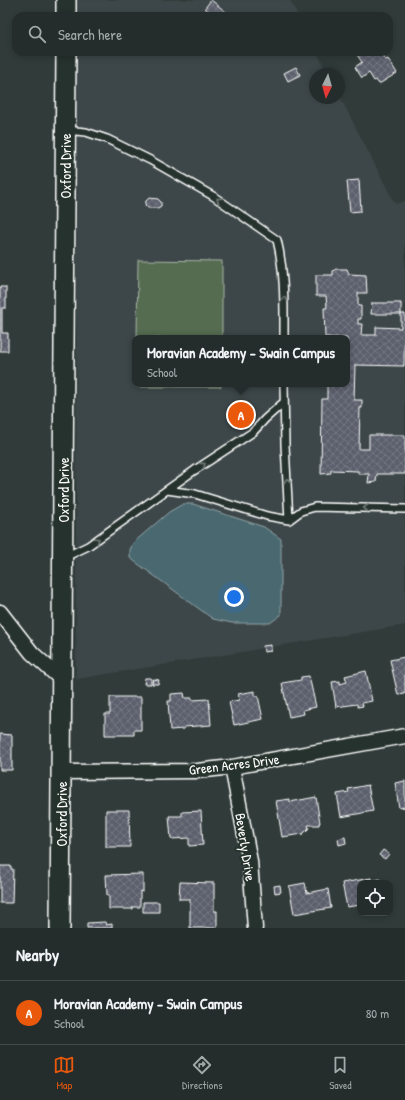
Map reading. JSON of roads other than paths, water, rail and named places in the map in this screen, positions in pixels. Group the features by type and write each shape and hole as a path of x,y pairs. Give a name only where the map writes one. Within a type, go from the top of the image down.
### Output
{"main road":[{"path":"66,0 66,12"},
{"name":"Oxford Drive","path":"60,928 66,56"}],"street":[{"path":"0,612 32,653 62,680"},
{"name":"Green Acres Drive","path":"62,772 197,771 232,768 405,736"},
{"name":"Beverly Drive","path":"232,768 250,861 255,928"}],"lane":[{"path":"65,130 86,132 107,139 150,160 213,196 278,240 284,282 284,335"},
{"path":"284,387 289,520"},
{"path":"63,558 88,546 195,470 253,432 284,402"},
{"path":"167,490 195,494 267,516 289,520 301,511 315,507 405,508"}],"water":[{"path":"183,504 193,504 264,527 281,539 281,615 270,623 232,623 213,619 130,558 130,550 133,543 169,512"}],"place":[{"name":"Moravian Academy - Swain Campus","path":"241,415"}]}
